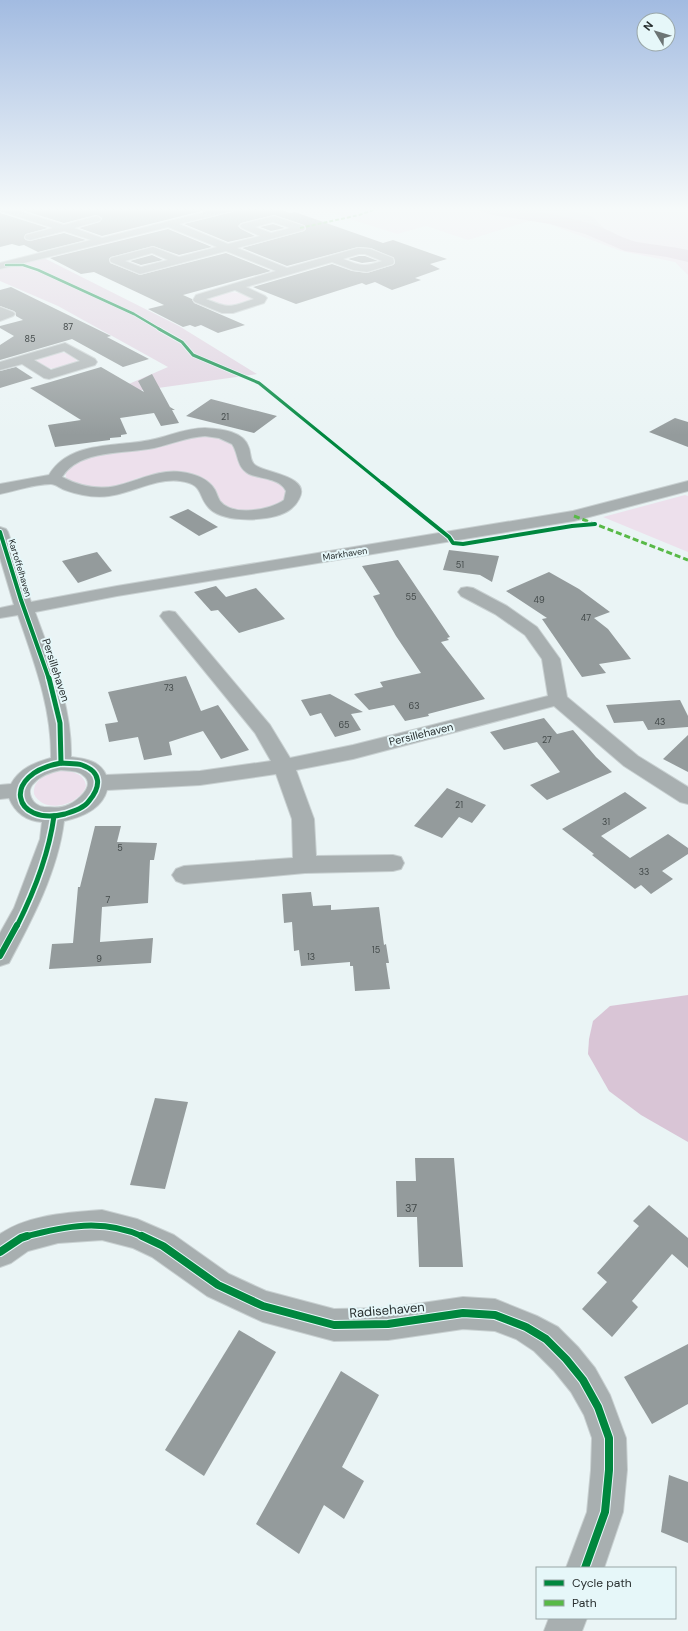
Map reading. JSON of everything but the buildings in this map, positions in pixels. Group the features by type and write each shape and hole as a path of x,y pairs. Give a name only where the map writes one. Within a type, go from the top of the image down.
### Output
{"street":[{"path":"235,286 246,283"},
{"path":"0,310 9,314 0,317"},
{"path":"0,366 23,359"},
{"path":"0,489 54,479 66,486 84,491 102,492 119,490 147,479 163,476 191,479 200,483 208,490 213,503 222,510 240,514 273,512 286,506 292,500 294,493 292,487 286,481 250,468 243,459 243,446 239,442 225,434 214,432 185,433 160,442 89,454 73,459 63,465 54,479"},
{"name":"Markhaven","path":"0,613 117,591 574,516 688,486"},
{"name":"Kartoffelhaven","path":"0,532 24,608"},
{"path":"467,592 500,610 531,632 550,659 558,699 630,761 688,796"},
{"name":"Persillehaven","path":"24,608 56,697 62,743 61,763"},
{"path":"168,616 263,730 284,766 303,819 305,865"},
{"name":"Persillehaven","path":"99,783 200,778 284,766 353,752 558,699"},
{"path":"61,763 77,763 90,769 98,778 99,783 95,796 86,805 74,812 54,816 34,813 22,803 20,797 10,791 34,772 51,764 61,763"},
{"path":"0,956 26,908 52,839 54,816"},
{"path":"184,875 305,865 393,863"},
{"name":"Radisehaven","path":"0,1252 21,1238 58,1228 102,1225 137,1234 163,1246 218,1285 263,1306 334,1325 388,1324 463,1313 495,1315 526,1327 546,1339 566,1359 583,1380 598,1407 609,1438 609,1470 605,1512 585,1567"},
{"path":"563,1631 568,1619"}],"shaded area":[{"path":"5,283 94,283 179,326 257,374 101,396 168,367 58,306"},
{"path":"225,292 243,293 252,299 243,305 238,306 221,304 210,300 213,296"},
{"path":"58,352 71,354 77,361 67,367 56,369 45,367 35,361 37,358"},
{"path":"190,436 214,436 233,442 241,466 282,483 289,496 280,505 274,507 259,511 243,511 235,510 222,504 209,483 157,474 138,478 115,487 96,489 67,481 66,472 72,465 83,459 148,448"},
{"path":"685,495 688,496 688,552 603,517"},
{"path":"61,771 73,772 83,778 86,786 82,793 77,798 62,805 53,806 39,800 34,794 34,789 38,781 51,773"},
{"path":"688,995 688,1142 641,1115 609,1091 588,1054 589,1039 593,1021 610,1006"}],"marked path":[{"path":"574,516 688,560"}],"cycle path":[{"path":"67,283 134,314 182,342 193,355 259,383 449,537 453,543 463,544 572,526 595,524"},
{"path":"0,532 21,600 51,685 60,723 61,763"},
{"path":"61,763 82,765 94,772 99,782 96,793 88,803 74,811 58,815 38,814 32,812 25,807 20,799 19,791 21,784 26,778 39,769 61,763"},
{"path":"0,956 26,908 51,839 54,816"},
{"path":"0,1252 21,1238 58,1228 102,1225 137,1234 163,1246 218,1285 263,1306 334,1325 388,1324 463,1313 495,1315 526,1327 546,1339 566,1359 583,1380 598,1407 609,1438 609,1470 605,1512 585,1567"}]}
